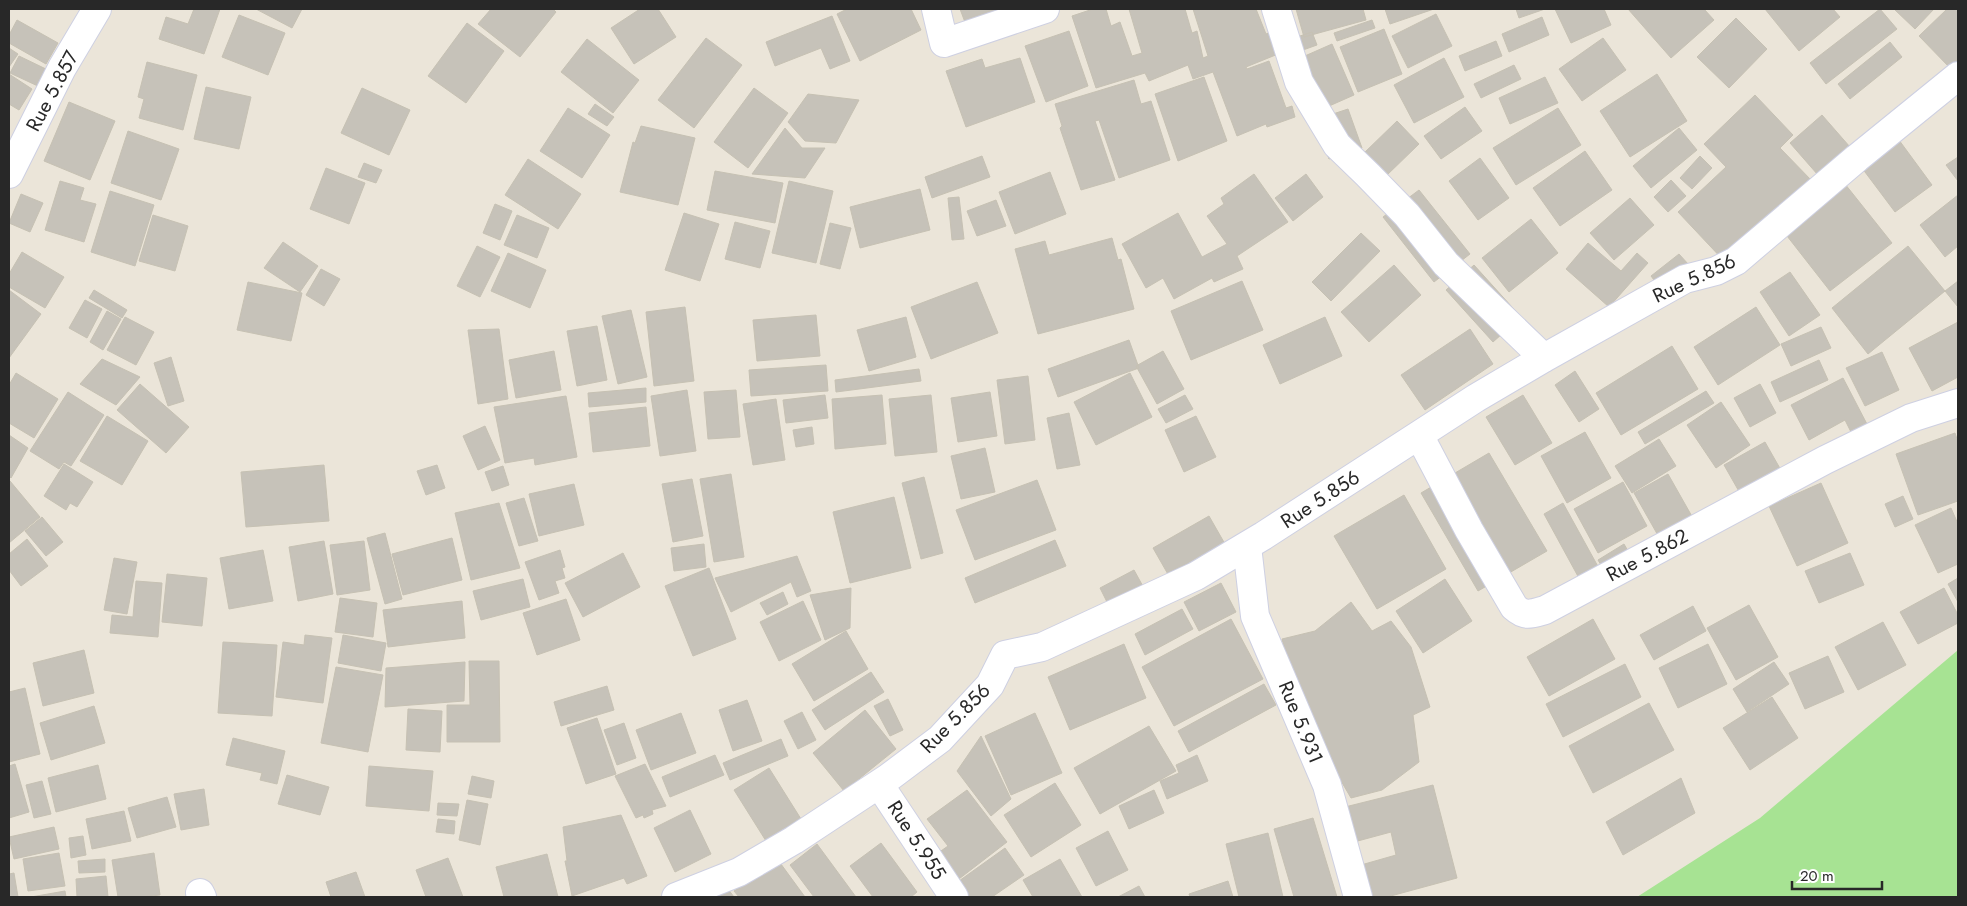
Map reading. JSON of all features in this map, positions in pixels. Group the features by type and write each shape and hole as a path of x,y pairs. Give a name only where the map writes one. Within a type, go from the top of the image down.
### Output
{"street":[{"name":"Rue 5.857","path":"9,174 62,68 97,9"},
{"path":"936,9 944,43 1045,9"},
{"path":"1276,9 1299,82 1337,146 1406,215 1446,264 1544,358"},
{"name":"Rue 5.856","path":"676,897 739,872 794,840 879,784 940,738 990,685 1005,655 1042,647 1196,576 1247,546 1476,398 1544,358 1685,279 1716,272 1736,261 1857,158 1958,76"},
{"name":"Rue 5.862","path":"1419,435 1469,530 1514,607 1521,613 1532,614 1545,610 1825,460 1911,418 1958,403"},
{"name":"Rue 5.931","path":"1247,546 1256,616 1327,785 1358,897"},
{"name":"Rue 5.955","path":"879,784 954,897"}],"green space":[{"path":"1958,650 1958,897 1637,897 1760,818"}],"building":[{"path":"194,9 220,9 204,54 159,39 166,17 188,24"},
{"path":"256,9 302,9 292,28"},
{"path":"491,9 553,9 556,12 520,57 478,24"},
{"path":"640,9 658,9 676,37 634,64 611,28"},
{"path":"847,9 911,9 921,30 860,61 837,14"},
{"path":"960,9 1023,9 971,38"},
{"path":"1093,9 1106,9 1111,26 1120,22 1132,56 1142,53 1129,9 1185,9 1192,33 1197,31 1203,58 1208,56 1193,9 1256,9 1266,34 1271,32 1278,54 1246,67 1247,69 1269,61 1286,108 1292,106 1295,117 1267,127 1266,124 1237,136 1213,72 1193,79 1188,65 1149,81 1145,73 1096,88 1072,16"},
{"path":"1296,9 1363,9 1366,20 1304,37"},
{"path":"1385,9 1434,9 1390,24"},
{"path":"1516,9 1545,9 1519,18"},
{"path":"1555,9 1604,9 1611,25 1571,43"},
{"path":"1628,9 1704,9 1714,20 1671,58"},
{"path":"1765,9 1833,9 1840,17 1799,51"},
{"path":"1880,9 1897,29 1826,84 1810,63"},
{"path":"1894,9 1934,9 1915,29"},
{"path":"1947,9 1958,9 1958,62 1951,69 1919,36"},
{"path":"1436,14 1452,46 1408,68 1392,36"},
{"path":"239,15 285,33 268,75 222,57"},
{"path":"832,16 850,61 830,69 821,48 775,66 766,42"},
{"path":"1542,17 1549,35 1509,52 1502,34"},
{"path":"1736,18 1767,49 1729,88 1697,57"},
{"path":"17,20 58,43 46,64 9,43 9,35"},
{"path":"1372,20 1375,28 1337,41 1334,33"},
{"path":"467,23 504,51 466,103 428,76"},
{"path":"1384,29 1402,74 1358,92 1340,47"},
{"path":"1069,31 1088,86 1046,102 1025,46"},
{"path":"1312,32 1317,45 1286,56 1282,42"},
{"path":"706,38 742,65 694,128 658,100"},
{"path":"1603,38 1626,70 1582,101 1559,69"},
{"path":"587,39 639,80 613,113 561,72"},
{"path":"1496,41 1502,56 1465,71 1459,56"},
{"path":"1890,42 1902,57 1850,99 1838,84"},
{"path":"1332,44 1354,95 1311,114 1289,63"},
{"path":"9,48 18,54 9,67"},
{"path":"19,56 48,70 40,87 10,73"},
{"path":"1020,58 1035,102 966,127 946,71 982,59 985,68"},
{"path":"1444,58 1464,97 1414,123 1394,85"},
{"path":"147,62 197,75 183,130 139,118 144,99 138,97"},
{"path":"1514,65 1521,79 1481,98 1474,84"},
{"path":"9,74 32,89 19,110 9,104"},
{"path":"1657,74 1687,121 1630,157 1600,111"},
{"path":"1204,77 1227,141 1178,161 1155,94"},
{"path":"1545,77 1558,103 1510,124 1499,98"},
{"path":"1134,80 1141,104 1151,101 1170,160 1119,178 1099,120 1095,121 1115,180 1081,190 1060,128 1062,126 1055,104"},
{"path":"206,87 251,97 239,149 194,139"},
{"path":"362,88 410,110 389,155 341,133"},
{"path":"754,88 788,113 748,168 714,142"},
{"path":"808,94 859,100 836,143 805,141 788,122"},
{"path":"1755,95 1793,135 1780,148 1812,181 1726,263 1678,212 1726,167 1704,144"},
{"path":"69,102 115,121 90,180 44,161"},
{"path":"595,104 614,117 607,126 588,114"},
{"path":"1465,107 1482,131 1441,159 1424,136"},
{"path":"568,108 610,135 582,178 540,151"},
{"path":"1558,108 1581,145 1516,185 1493,148"},
{"path":"1348,109 1362,148 1329,159 1315,120"},
{"path":"1822,115 1850,147 1818,175 1790,143"},
{"path":"1397,121 1419,144 1385,177 1363,154"},
{"path":"641,126 695,138 678,205 620,192 633,142 635,143"},
{"path":"785,128 802,148 825,148 805,178 752,174"},
{"path":"1679,128 1697,150 1651,188 1633,166"},
{"path":"128,131 179,149 161,200 111,183"},
{"path":"1896,136 1932,185 1895,212 1859,164"},
{"path":"1585,151 1612,190 1560,226 1533,188"},
{"path":"982,156 990,177 932,198 925,177"},
{"path":"1700,156 1712,168 1692,189 1680,178"},
{"path":"1958,157 1958,181 1946,165"},
{"path":"1480,158 1509,198 1478,220 1449,181"},
{"path":"528,159 581,194 558,229 505,195"},
{"path":"364,163 382,170 376,183 358,177"},
{"path":"326,168 365,183 349,224 310,209"},
{"path":"715,171 783,183 775,223 707,210"},
{"path":"1050,172 1066,214 1015,234 999,192"},
{"path":"1254,174 1288,222 1237,256 1243,269 1214,282 1212,278 1174,299 1163,278 1146,288 1122,244 1178,213 1202,257 1227,244 1207,216 1224,204 1221,198"},
{"path":"1306,174 1323,197 1293,221 1275,198"},
{"path":"1841,179 1892,243 1830,291 1780,227"},
{"path":"1671,180 1686,196 1668,212 1654,197"},
{"path":"60,181 84,188 80,200 96,204 84,242 45,230"},
{"path":"789,181 833,191 816,263 772,253"},
{"path":"920,189 930,230 860,248 850,207"},
{"path":"1419,190 1470,254 1434,282 1383,217"},
{"path":"110,191 154,205 135,266 91,252"},
{"path":"21,194 43,203 30,232 9,223"},
{"path":"1958,195 1958,246 1945,257 1920,225"},
{"path":"959,197 964,239 952,240 948,198"},
{"path":"1630,198 1654,225 1614,260 1590,233"},
{"path":"996,200 1006,226 977,236 967,211"},
{"path":"495,204 512,211 500,240 483,233"},
{"path":"684,213 719,224 700,281 665,270"},
{"path":"153,215 188,226 175,271 139,261"},
{"path":"517,215 549,228 537,258 504,245"},
{"path":"1531,219 1558,253 1509,292 1482,258"},
{"path":"735,222 770,231 760,268 725,259"},
{"path":"830,223 851,228 840,269 820,264"},
{"path":"1361,233 1380,251 1331,301 1312,282"},
{"path":"1112,238 1118,260 1121,259 1134,309 1038,334 1015,249 1045,241 1049,255"},
{"path":"283,242 318,266 300,292 264,268"},
{"path":"1588,243 1621,271 1637,253 1648,263 1609,307 1566,269"},
{"path":"477,246 500,257 480,297 457,286"},
{"path":"1908,246 1945,291 1868,354 1832,308"},
{"path":"22,252 64,277 45,308 9,287 9,274"},
{"path":"508,253 546,270 530,308 491,291"},
{"path":"1679,254 1689,265 1660,288 1651,276"},
{"path":"1394,265 1421,295 1369,342 1341,312"},
{"path":"1474,265 1521,317 1493,342 1446,290"},
{"path":"321,269 340,279 324,306 306,295"},
{"path":"1790,272 1820,315 1789,336 1760,292"},
{"path":"1242,281 1263,330 1191,360 1171,311"},
{"path":"1958,281 1958,307 1945,291"},
{"path":"248,282 302,293 291,341 237,330"},
{"path":"977,282 998,333 931,359 911,307"},
{"path":"9,290 41,314 9,358"},
{"path":"94,290 127,310 122,318 89,298"},
{"path":"85,300 102,309 87,338 69,328"},
{"path":"685,307 694,381 654,386 646,312"},
{"path":"1756,307 1780,345 1718,385 1694,347"},
{"path":"631,310 647,377 618,384 602,316"},
{"path":"107,311 121,319 103,350 90,342"},
{"path":"816,315 820,356 757,361 753,320"},
{"path":"125,317 154,332 136,365 107,350"},
{"path":"906,317 916,357 869,371 857,330"},
{"path":"1325,317 1342,356 1280,384 1263,345"},
{"path":"1958,322 1958,377 1932,391 1909,348"},
{"path":"597,326 607,380 577,386 567,331"},
{"path":"1821,327 1831,348 1791,366 1781,344"},
{"path":"499,329 508,399 478,404 468,330"},
{"path":"1470,329 1493,364 1425,410 1401,375"},
{"path":"1129,340 1139,368 1058,397 1048,369"},
{"path":"1672,346 1698,389 1621,435 1596,393"},
{"path":"554,351 561,390 516,398 509,360"},
{"path":"1163,351 1184,389 1157,404 1136,366"},
{"path":"1882,352 1899,390 1865,406 1846,368"},
{"path":"171,357 184,401 168,406 154,363"},
{"path":"102,359 140,377 116,405 80,384"},
{"path":"1819,360 1828,380 1780,402 1771,382"},
{"path":"826,365 828,391 751,396 749,370"},
{"path":"919,369 921,381 836,392 835,380"},
{"path":"1575,371 1599,409 1579,422 1555,385"},
{"path":"16,373 58,399 34,438 9,423 9,385"},
{"path":"1130,373 1152,417 1096,445 1074,402"},
{"path":"1028,376 1035,440 1005,444 997,380"},
{"path":"1843,378 1869,428 1853,436 1845,420 1809,440 1791,405"},
{"path":"140,384 189,427 166,453 117,410"},
{"path":"1760,384 1776,413 1750,427 1734,398"},
{"path":"646,388 646,402 589,407 588,393"},
{"path":"687,390 696,451 660,456 651,396"},
{"path":"736,390 740,437 708,439 704,392"},
{"path":"1706,391 1714,403 1645,444 1638,432"},
{"path":"68,392 104,415 71,466 64,462 59,469 30,451"},
{"path":"990,392 997,436 958,442 951,398"},
{"path":"825,395 828,418 786,423 783,400"},
{"path":"882,395 886,444 835,449 832,399"},
{"path":"931,395 937,452 895,456 889,399"},
{"path":"1185,395 1193,409 1166,423 1158,409"},
{"path":"1523,395 1552,443 1515,465 1486,417"},
{"path":"566,396 577,457 535,465 534,458 505,463 494,407"},
{"path":"776,399 785,460 753,465 743,404"},
{"path":"1721,402 1750,445 1716,468 1687,425"},
{"path":"646,407 650,446 593,452 589,413"},
{"path":"1069,413 1080,465 1057,469 1047,418"},
{"path":"107,416 148,441 122,485 80,461"},
{"path":"1196,416 1216,457 1184,472 1165,430"},
{"path":"485,426 500,460 478,470 463,436"},
{"path":"812,427 814,444 796,447 793,430"},
{"path":"1585,432 1611,478 1567,503 1541,456"},
{"path":"1955,433 1958,442 1958,501 1918,515 1896,454"},
{"path":"9,435 28,448 11,478 9,476"},
{"path":"1659,439 1676,466 1632,493 1615,466"},
{"path":"1765,442 1786,479 1745,502 1724,465"},
{"path":"985,448 995,492 961,499 951,456"},
{"path":"1489,453 1547,551 1478,591 1421,493"},
{"path":"64,464 93,482 77,507 70,503 66,510 44,496"},
{"path":"324,465 329,521 246,527 241,472"},
{"path":"437,465 445,488 426,495 417,471"},
{"path":"503,466 509,485 492,491 485,472"},
{"path":"731,474 744,557 714,562 700,479"},
{"path":"1668,474 1698,527 1664,546 1634,493"},
{"path":"924,477 943,553 921,559 902,483"},
{"path":"692,479 703,536 673,542 662,484"},
{"path":"1037,480 1056,530 975,560 956,510"},
{"path":"9,482 40,517 9,543"},
{"path":"1623,482 1647,526 1598,553 1574,509"},
{"path":"1821,483 1848,543 1797,566 1769,506"},
{"path":"574,484 584,525 539,536 529,494"},
{"path":"1404,495 1446,569 1377,609 1334,536"},
{"path":"1903,496 1913,519 1895,527 1885,504"},
{"path":"894,497 911,568 850,583 833,512"},
{"path":"524,498 538,541 519,546 506,503"},
{"path":"499,503 520,568 471,580 455,513"},
{"path":"1563,503 1606,581 1586,591 1544,514"},
{"path":"1951,508 1958,524 1958,564 1938,573 1915,525"},
{"path":"1209,516 1225,544 1169,576 1153,548"},
{"path":"42,517 63,542 46,556 25,531"},
{"path":"385,533 402,599 385,604 367,538"},
{"path":"452,538 462,580 403,595 392,554"},
{"path":"27,539 48,566 21,586 9,570 9,554"},
{"path":"1055,540 1066,566 975,603 965,578"},
{"path":"324,541 333,594 298,601 289,547"},
{"path":"364,541 370,590 337,595 330,545"},
{"path":"704,544 706,567 674,571 671,548"},
{"path":"1624,544 1636,565 1610,580 1598,560"},
{"path":"263,550 273,601 229,609 220,558"},
{"path":"560,550 565,567 562,568 565,578 555,581 559,593 539,600 525,562"},
{"path":"623,553 640,587 583,617 565,583"},
{"path":"1850,553 1864,585 1819,603 1805,571"},
{"path":"797,556 811,591 797,597 791,582 731,612 715,578"},
{"path":"114,558 137,562 127,614 104,610"},
{"path":"709,568 736,639 693,656 665,586"},
{"path":"1134,570 1145,590 1110,608 1100,588"},
{"path":"167,574 207,578 202,626 162,622"},
{"path":"1958,578 1958,602 1948,584"},
{"path":"523,579 530,607 481,620 473,591"},
{"path":"1445,579 1472,621 1423,653 1396,611"},
{"path":"136,581 162,583 158,637 110,633 112,615 133,617"},
{"path":"1221,583 1236,612 1199,631 1184,602"},
{"path":"851,588 850,628 825,640 810,595"},
{"path":"1944,588 1958,615 1958,623 1918,644 1900,612"},
{"path":"783,592 788,604 767,615 760,603"},
{"path":"340,598 377,603 373,637 335,632"},
{"path":"566,599 580,640 537,655 523,613"},
{"path":"462,601 465,638 388,647 383,610"},
{"path":"803,601 821,640 779,661 760,622"},
{"path":"1351,602 1372,631 1391,621 1411,647 1430,707 1413,715 1419,762 1382,790 1351,798 1301,712 1282,639 1315,631"},
{"path":"1749,605 1778,657 1736,680 1707,628"},
{"path":"1693,606 1706,631 1654,660 1640,635"},
{"path":"1182,609 1193,629 1145,655 1135,634"},
{"path":"1231,619 1263,679 1174,726 1142,667"},
{"path":"1593,619 1615,659 1549,696 1527,657"},
{"path":"1883,622 1906,665 1858,690 1835,647"},
{"path":"846,631 868,669 814,701 792,664"},
{"path":"305,635 332,638 323,703 276,697 283,642 304,645"},
{"path":"343,635 386,643 381,671 338,663"},
{"path":"223,642 277,645 272,716 218,713"},
{"path":"1124,644 1146,698 1070,730 1048,677"},
{"path":"1708,644 1727,684 1678,708 1659,668"},
{"path":"84,650 94,693 43,706 33,663"},
{"path":"1828,656 1844,692 1805,709 1789,673"},
{"path":"469,661 499,661 500,742 447,742 447,705 470,705"},
{"path":"465,662 464,701 385,707 386,668"},
{"path":"1774,662 1789,684 1747,712 1733,689"},
{"path":"1625,664 1641,697 1563,737 1546,704"},
{"path":"336,667 383,675 368,752 321,743"},
{"path":"871,672 884,692 825,730 812,710"},
{"path":"1264,684 1276,705 1189,752 1178,731"},
{"path":"607,686 614,710 561,726 554,702"},
{"path":"25,688 40,754 9,762 9,692"},
{"path":"1772,697 1798,738 1750,770 1723,728"},
{"path":"888,699 903,730 890,736 874,706"},
{"path":"747,700 762,741 733,751 719,710"},
{"path":"1649,703 1674,750 1593,793 1569,746"},
{"path":"94,706 105,743 51,760 40,723"},
{"path":"408,709 442,711 440,752 406,750"},
{"path":"865,710 896,749 844,791 813,753"},
{"path":"802,712 816,740 798,749 784,721"},
{"path":"681,713 696,753 651,770 636,730"},
{"path":"1035,713 1062,773 1011,795 985,736"},
{"path":"597,718 616,774 586,784 567,728"},
{"path":"624,723 636,758 617,765 604,730"},
{"path":"1149,726 1176,771 1100,814 1074,768"},
{"path":"981,736 1011,799 991,816 957,771"},
{"path":"233,738 285,751 277,784 260,780 262,773 226,765"},
{"path":"781,739 788,756 730,780 723,763"},
{"path":"715,755 724,775 670,797 662,777"},
{"path":"1197,755 1208,781 1167,799 1160,781 1179,773 1176,765"},
{"path":"15,764 29,812 9,818 9,766"},
{"path":"645,764 666,806 652,810 653,814 644,818 643,815 636,818 615,776"},
{"path":"98,765 106,799 56,812 48,778"},
{"path":"369,766 433,771 429,811 366,806"},
{"path":"769,768 801,819 766,841 734,790"},
{"path":"287,775 329,787 320,815 278,804"},
{"path":"472,776 494,781 491,798 468,794"},
{"path":"1681,778 1695,813 1623,855 1606,822"},
{"path":"42,781 51,814 34,818 26,785"},
{"path":"1055,783 1081,825 1031,857 1004,815"},
{"path":"1433,785 1457,878 1387,897 1370,897 1361,865 1396,855 1391,832 1354,842 1345,807"},
{"path":"204,789 209,825 181,830 174,794"},
{"path":"967,790 1007,842 942,892 921,865 948,846 927,819"},
{"path":"1154,790 1164,813 1129,829 1119,806"},
{"path":"167,797 176,827 137,838 128,808"},
{"path":"467,800 488,804 480,845 459,840"},
{"path":"438,803 459,804 457,816 437,815"},
{"path":"690,810 711,854 675,872 654,828"},
{"path":"124,811 131,841 92,849 86,819"},
{"path":"621,815 647,876 627,884 624,878 572,896 565,861 567,861 563,827"},
{"path":"1313,818 1337,897 1294,897 1274,829"},
{"path":"438,819 455,821 454,834 436,832"},
{"path":"54,827 59,849 14,859 9,837"},
{"path":"1108,831 1128,870 1096,886 1076,848"},
{"path":"1268,833 1283,897 1239,897 1226,844"},
{"path":"83,836 86,855 71,858 69,838"},
{"path":"881,843 917,892 911,897 873,897 850,866"},
{"path":"817,844 856,897 814,897 790,865"},
{"path":"1005,848 1024,875 992,897 960,897 952,886"},
{"path":"59,853 65,886 28,891 23,859"},
{"path":"154,853 160,895 118,897 112,860"},
{"path":"547,854 558,897 504,897 496,867"},
{"path":"448,858 463,897 426,897 416,870"},
{"path":"105,859 105,872 79,873 78,861"},
{"path":"1060,859 1082,897 1033,897 1023,880"},
{"path":"778,860 805,897 739,897 734,891"},
{"path":"356,872 365,897 331,897 326,882"},
{"path":"14,873 18,897 9,897 9,874"},
{"path":"106,876 108,897 77,897 76,879"},
{"path":"718,876 734,897 711,897"},
{"path":"1228,881 1233,897 1190,897 1189,894"},
{"path":"1139,886 1145,897 1118,897"},
{"path":"65,891 66,897 31,897"}]}
